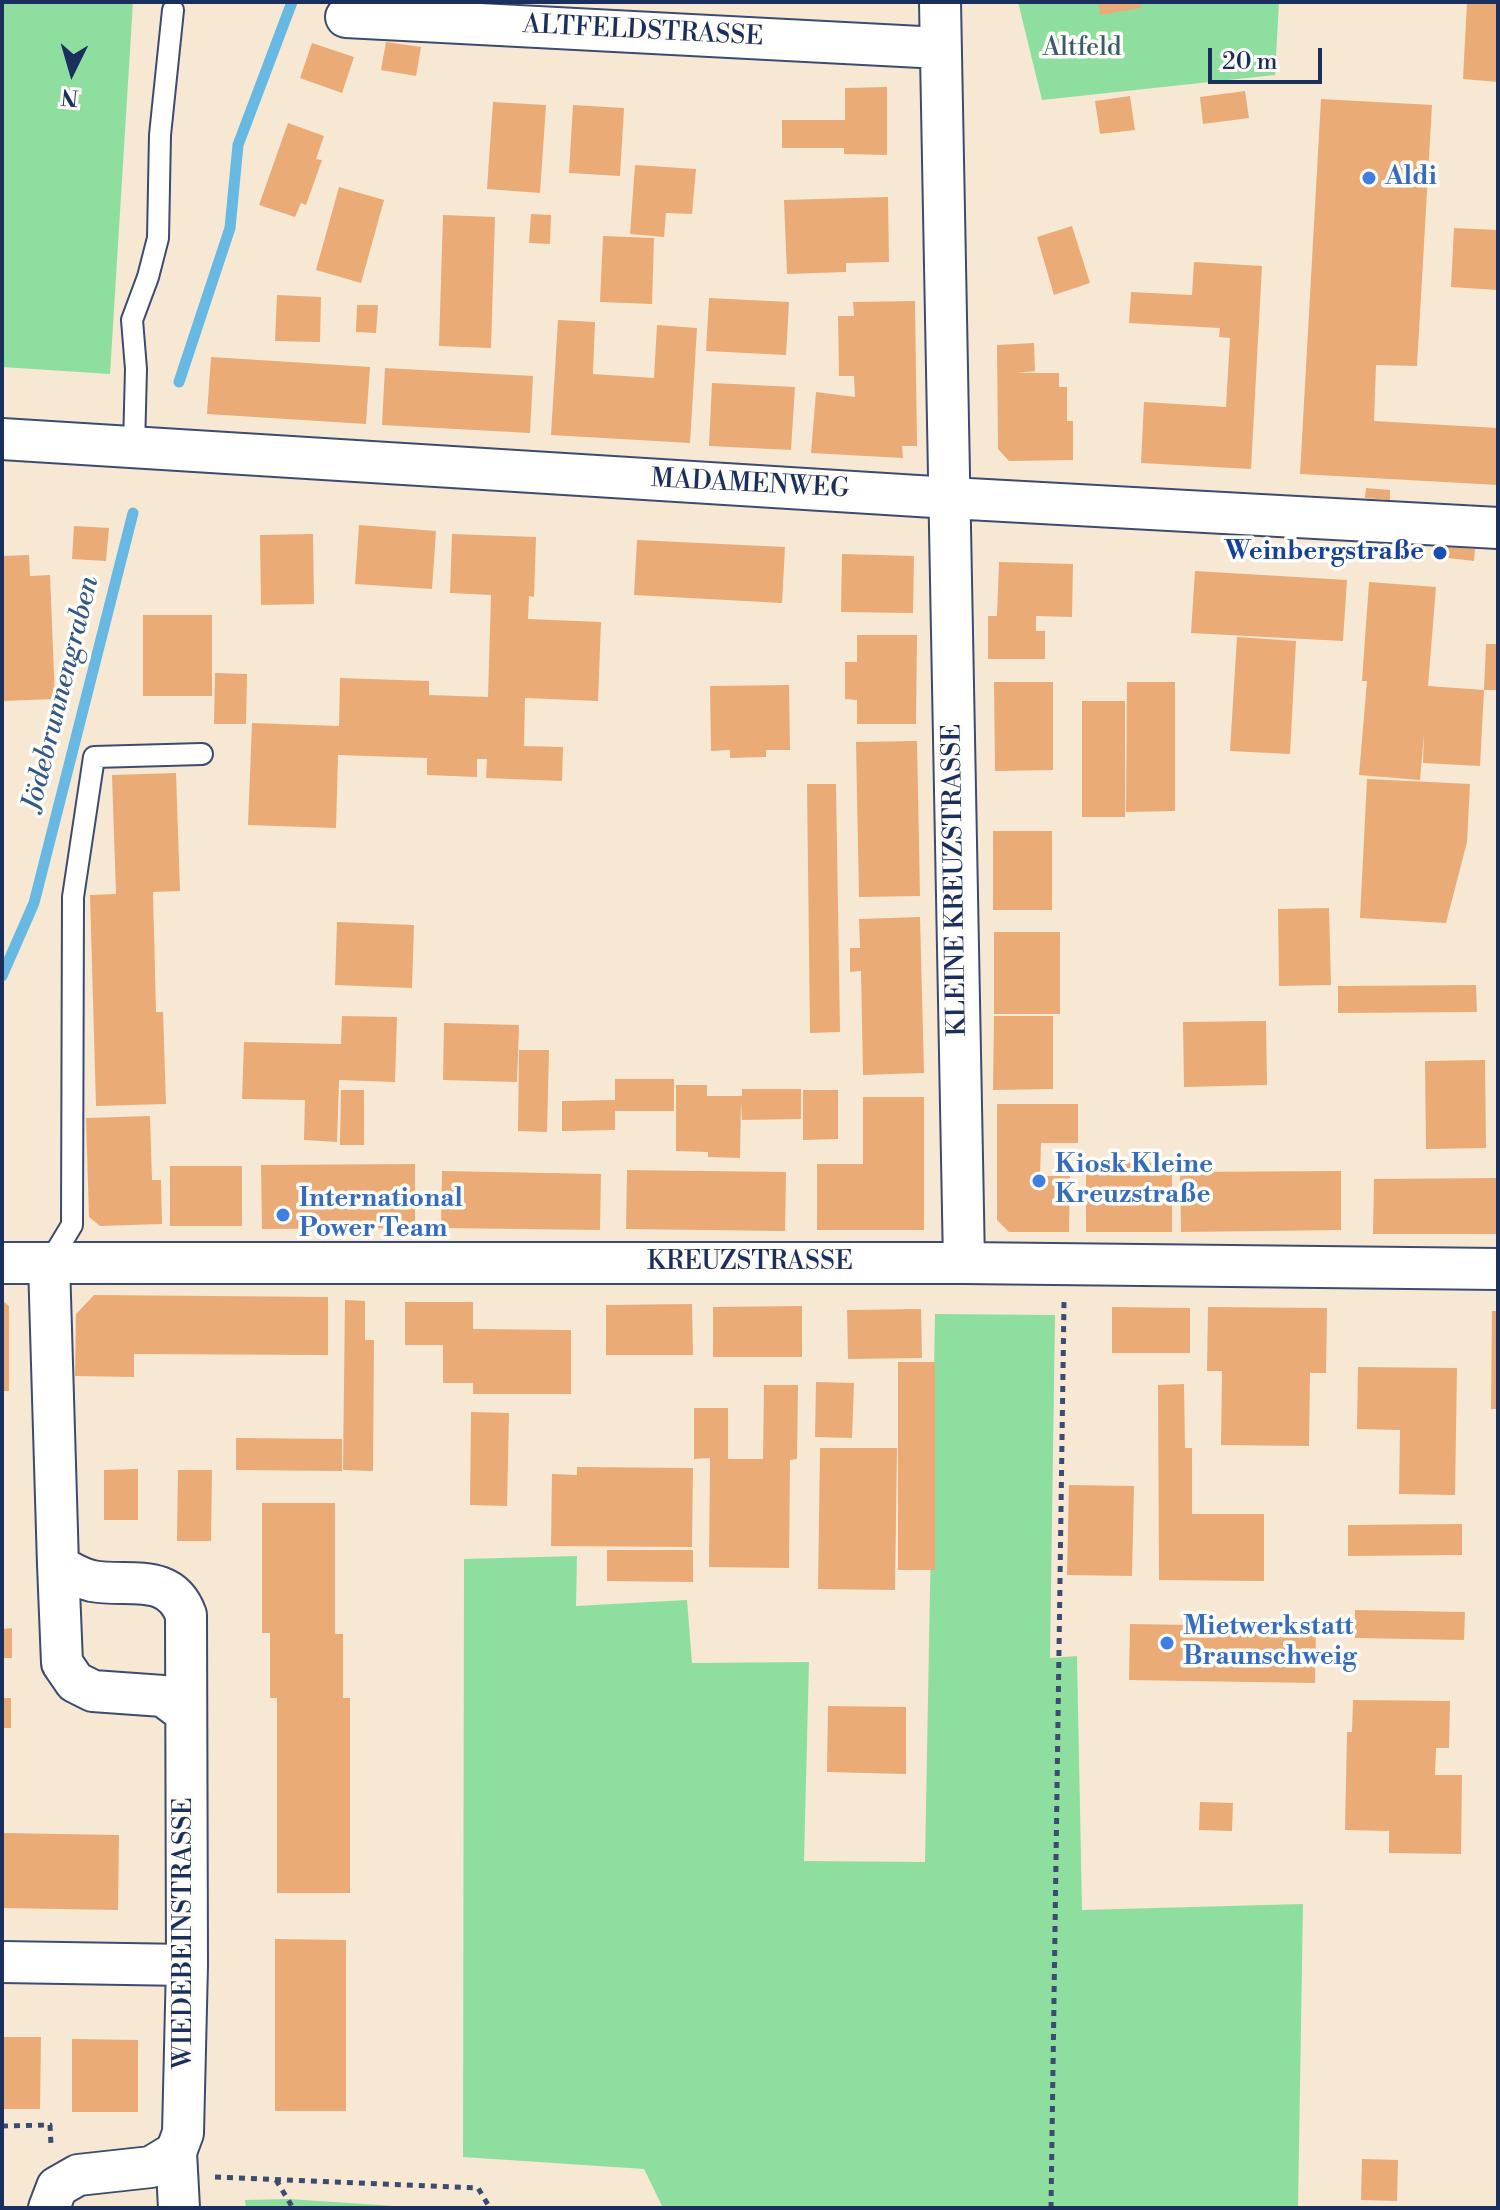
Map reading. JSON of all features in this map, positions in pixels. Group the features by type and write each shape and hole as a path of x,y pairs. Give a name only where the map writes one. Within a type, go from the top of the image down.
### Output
{"street":[{"path":"940,2 950,498"},
{"name":"ALTFELDSTRASSE","path":"346,17 940,48"},
{"name":"MADAMENWEG","path":"2,439 950,498 1498,528"},
{"name":"KLEINE KREUZSTRASSE","path":"950,498 964,1263"},
{"name":"KREUZSTRASSE","path":"2,1263 964,1263 1498,1269"},
{"path":"49,1263 62,1663 75,1682 93,1691 163,1696 186,1713"},
{"name":"WIEDEBEINSTRASSE","path":"58,1565 76,1576 94,1581 143,1583 170,1591 181,1601 186,1615 187,1965 183,2133 176,2152 179,2208"},
{"path":"2,1962 187,1965"},
{"path":"49,2208 57,2187 78,2175 151,2167 176,2152"}],"lane":[{"path":"134,447 136,369 132,320 158,238 160,135 173,10"},
{"path":"49,1263 72,1225 73,897 94,757 202,754"}],"path":[{"path":"1051,2208 1064,1264"},
{"path":"2,2126 50,2125 51,2147 78,2175"},
{"path":"216,2178 478,2188 490,2208"},
{"path":"276,2180 293,2208"}],"green space":[{"path":"2,2 133,2 110,374 2,367"},
{"name":"Altfeld","path":"1018,2 1279,2 1275,75 1042,100"},
{"path":"935,1314 1055,1315 1050,1658 1077,1656 1082,1910 1303,1904 1298,2208 663,2208 644,2169 463,2157 464,1559 577,1556 576,1606 687,1600 692,1663 809,1662 804,1861 925,1862"},
{"path":"288,2199 425,2208 246,2208 245,2200"}],"building":[{"path":"1098,2 1140,2 1141,8 1100,15"},
{"path":"1467,2 1498,2 1498,82 1463,79"},
{"path":"386,42 421,47 416,76 381,70"},
{"path":"312,43 354,57 342,93 300,78"},
{"path":"887,87 887,155 844,154 844,148 782,148 782,120 845,120 845,88"},
{"path":"1245,91 1249,118 1203,124 1200,97"},
{"path":"1130,96 1135,130 1100,134 1095,101"},
{"path":"1321,99 1432,105 1417,366 1376,365 1374,421 1498,428 1498,485 1300,474"},
{"path":"493,102 546,105 540,193 487,189"},
{"path":"573,105 624,108 620,176 569,173"},
{"path":"288,123 324,136 316,159 322,160 306,205 301,203 295,217 259,205"},
{"path":"635,165 696,169 692,214 666,213 664,237 630,234"},
{"path":"339,187 384,200 361,283 316,270"},
{"path":"888,197 889,262 846,263 846,272 787,274 784,200"},
{"path":"531,214 551,215 550,244 529,243"},
{"path":"443,215 495,217 491,348 439,346"},
{"path":"1072,226 1090,283 1054,295 1037,237"},
{"path":"1454,228 1498,230 1498,290 1451,287"},
{"path":"603,236 654,238 652,304 600,302"},
{"path":"1194,262 1262,266 1251,469 1141,463 1144,402 1226,407 1230,338 1219,337 1220,328 1129,323 1131,292 1192,295"},
{"path":"277,295 321,297 320,342 275,341"},
{"path":"709,298 789,302 786,355 706,351"},
{"path":"915,301 917,446 902,446 903,458 811,453 816,392 855,397 854,376 839,376 838,316 854,316 853,302"},
{"path":"357,305 378,305 376,333 356,332"},
{"path":"558,320 595,322 593,374 654,378 657,325 697,328 690,443 551,435"},
{"path":"1034,343 1035,371 1017,373 1059,373 1059,387 1067,387 1067,421 1073,421 1073,460 1009,461 998,449 997,345"},
{"path":"211,357 370,367 366,424 207,414"},
{"path":"385,368 533,376 530,433 382,425"},
{"path":"712,383 795,387 791,450 709,446"},
{"path":"1366,488 1390,490 1390,500 1365,498"},
{"path":"359,525 436,531 432,589 355,584"},
{"path":"74,526 109,528 106,561 72,559"},
{"path":"313,534 314,604 261,605 260,535"},
{"path":"452,534 536,537 534,597 529,596 528,619 601,622 598,701 525,698 524,746 563,747 562,781 486,778 487,759 477,759 477,777 427,775 427,758 338,755 336,828 248,825 252,723 339,726 340,678 429,681 429,695 488,697 491,595 450,593"},
{"path":"637,540 785,547 782,603 634,595"},
{"path":"1448,547 1475,549 1474,561 1448,558"},
{"path":"842,554 914,556 913,613 841,612"},
{"path":"29,555 30,576 50,575 55,699 2,701 2,556"},
{"path":"999,562 1073,564 1072,617 1036,616 1036,631 1045,631 1045,659 988,659 988,616 997,616"},
{"path":"1195,571 1347,580 1343,641 1191,633"},
{"path":"1369,582 1436,587 1428,686 1484,690 1480,766 1423,763 1424,734 1420,780 1359,775 1367,681 1362,681"},
{"path":"143,615 212,615 212,696 143,696"},
{"path":"857,635 917,635 916,724 857,724 857,700 845,699 845,662 857,662"},
{"path":"1237,637 1296,641 1290,754 1230,751"},
{"path":"1486,644 1498,644 1498,690 1484,690"},
{"path":"215,673 247,674 246,724 214,724"},
{"path":"994,682 1053,682 1053,770 995,771"},
{"path":"1127,682 1175,682 1175,811 1126,812"},
{"path":"789,685 790,750 766,750 766,757 730,758 730,750 711,751 710,686"},
{"path":"1082,701 1125,701 1125,817 1082,817"},
{"path":"917,741 920,896 859,897 856,742"},
{"path":"176,773 180,891 153,892 156,1012 163,1012 166,1104 96,1106 90,895 116,894 112,775"},
{"path":"1367,779 1470,784 1467,842 1446,923 1360,918"},
{"path":"807,784 836,784 840,1032 810,1033"},
{"path":"993,831 1052,831 1052,910 993,910"},
{"path":"1329,908 1331,985 1279,986 1278,909"},
{"path":"920,917 924,1073 863,1075 861,971 850,972 850,948 860,948 859,919"},
{"path":"337,922 414,925 412,988 335,985"},
{"path":"994,932 1060,932 1060,1014 994,1014"},
{"path":"1476,985 1477,1012 1338,1013 1338,986"},
{"path":"342,1016 397,1017 395,1082 339,1080 337,1142 304,1140 305,1100 242,1099 244,1042 341,1044"},
{"path":"994,1016 1053,1016 1053,1089 993,1090"},
{"path":"1266,1021 1267,1085 1184,1087 1183,1022"},
{"path":"444,1023 519,1025 517,1082 443,1080"},
{"path":"519,1050 549,1050 547,1132 518,1131"},
{"path":"1485,1060 1486,1148 1426,1149 1425,1061"},
{"path":"615,1079 674,1079 674,1111 615,1111 615,1130 562,1131 562,1101 615,1100"},
{"path":"676,1085 707,1085 707,1096 742,1096 742,1089 801,1089 801,1119 742,1120 741,1101 740,1158 708,1157 708,1152 676,1151"},
{"path":"341,1090 364,1090 364,1145 340,1145"},
{"path":"803,1090 838,1090 838,1139 803,1140"},
{"path":"863,1097 924,1097 924,1230 817,1230 817,1164 863,1164"},
{"path":"997,1104 1078,1104 1078,1143 1041,1143 1040,1176 1070,1176 1069,1232 1009,1232 997,1220"},
{"path":"150,1116 152,1180 161,1180 162,1224 100,1226 89,1217 86,1118"},
{"path":"1086,1162 1172,1163 1172,1232 1086,1232"},
{"path":"415,1164 415,1228 262,1229 261,1165"},
{"path":"170,1166 242,1166 242,1226 170,1226"},
{"path":"627,1170 786,1172 785,1231 626,1229"},
{"path":"442,1171 601,1174 600,1230 441,1228"},
{"path":"1341,1171 1341,1230 1181,1232 1180,1172"},
{"path":"1498,1178 1498,1234 1373,1234 1374,1179"},
{"path":"94,1295 328,1297 328,1355 134,1354 134,1377 75,1376 76,1314"},
{"path":"2,1300 9,1306 9,1391 2,1391"},
{"path":"345,1300 365,1301 365,1340 374,1340 373,1471 343,1470"},
{"path":"405,1302 473,1302 473,1329 571,1330 571,1394 473,1394 473,1383 443,1383 443,1345 405,1345"},
{"path":"692,1304 693,1355 606,1355 606,1305"},
{"path":"802,1306 802,1357 713,1357 713,1307"},
{"path":"1112,1307 1190,1308 1190,1353 1112,1353"},
{"path":"1208,1307 1327,1308 1326,1373 1310,1373 1309,1446 1221,1445 1222,1371 1207,1371"},
{"path":"921,1309 922,1358 848,1359 847,1310"},
{"path":"1492,1311 1498,1311 1498,1409 1491,1409"},
{"path":"898,1362 935,1362 935,1570 898,1570"},
{"path":"1358,1367 1457,1368 1455,1495 1399,1494 1400,1430 1357,1429"},
{"path":"816,1382 854,1383 852,1438 815,1437"},
{"path":"1184,1384 1185,1448 1192,1448 1192,1514 1264,1514 1264,1581 1159,1580 1158,1385"},
{"path":"764,1385 798,1385 797,1459 790,1460 789,1568 709,1567 710,1458 694,1459 694,1408 728,1408 728,1459 763,1459"},
{"path":"471,1412 509,1413 507,1506 470,1505"},
{"path":"236,1438 342,1439 342,1471 236,1470"},
{"path":"820,1448 897,1448 895,1590 818,1589"},
{"path":"577,1467 693,1468 692,1547 551,1546 552,1474 577,1475"},
{"path":"138,1469 138,1520 104,1520 104,1470"},
{"path":"178,1470 212,1470 211,1541 177,1541"},
{"path":"1069,1485 1134,1486 1132,1576 1067,1575"},
{"path":"262,1503 335,1503 335,1634 343,1634 343,1698 350,1698 350,1893 277,1893 277,1698 270,1698 270,1633 262,1633"},
{"path":"1462,1524 1462,1555 1348,1556 1348,1525"},
{"path":"607,1550 693,1550 693,1582 607,1581"},
{"path":"1355,1610 1465,1612 1464,1640 1355,1638"},
{"path":"1130,1624 1316,1627 1315,1683 1129,1680"},
{"path":"12,1628 12,1658 2,1658 2,1629"},
{"path":"2,1698 11,1698 11,1728 2,1728"},
{"path":"1353,1700 1450,1701 1449,1748 1436,1748 1435,1775 1462,1775 1461,1854 1389,1853 1389,1831 1345,1830 1347,1732 1352,1732"},
{"path":"828,1706 906,1707 906,1774 827,1772"},
{"path":"1200,1802 1233,1803 1232,1831 1199,1830"},
{"path":"2,1833 119,1835 118,1910 2,1908"},
{"path":"275,1939 346,1940 346,2111 275,2111"},
{"path":"2,2037 41,2037 40,2109 2,2109"},
{"path":"72,2039 138,2040 138,2112 72,2112"},
{"path":"1362,2159 1398,2160 1397,2201 1361,2200"}],"waterway":[{"name":"Jödebrunnengraben","path":"179,382 230,228 238,145 292,2"},
{"name":"Jödebrunnengraben","path":"2,976 34,903 133,513"}],"place":[{"name":"Aldi","path":"1369,178"},
{"name":"Weinbergstraße","path":"1440,553"},
{"name":"Kiosk Kleine Kreuzstraße","path":"1039,1181"},
{"name":"International Power Team","path":"283,1215"},
{"name":"Mietwerkstatt Braunschweig","path":"1167,1643"}]}
